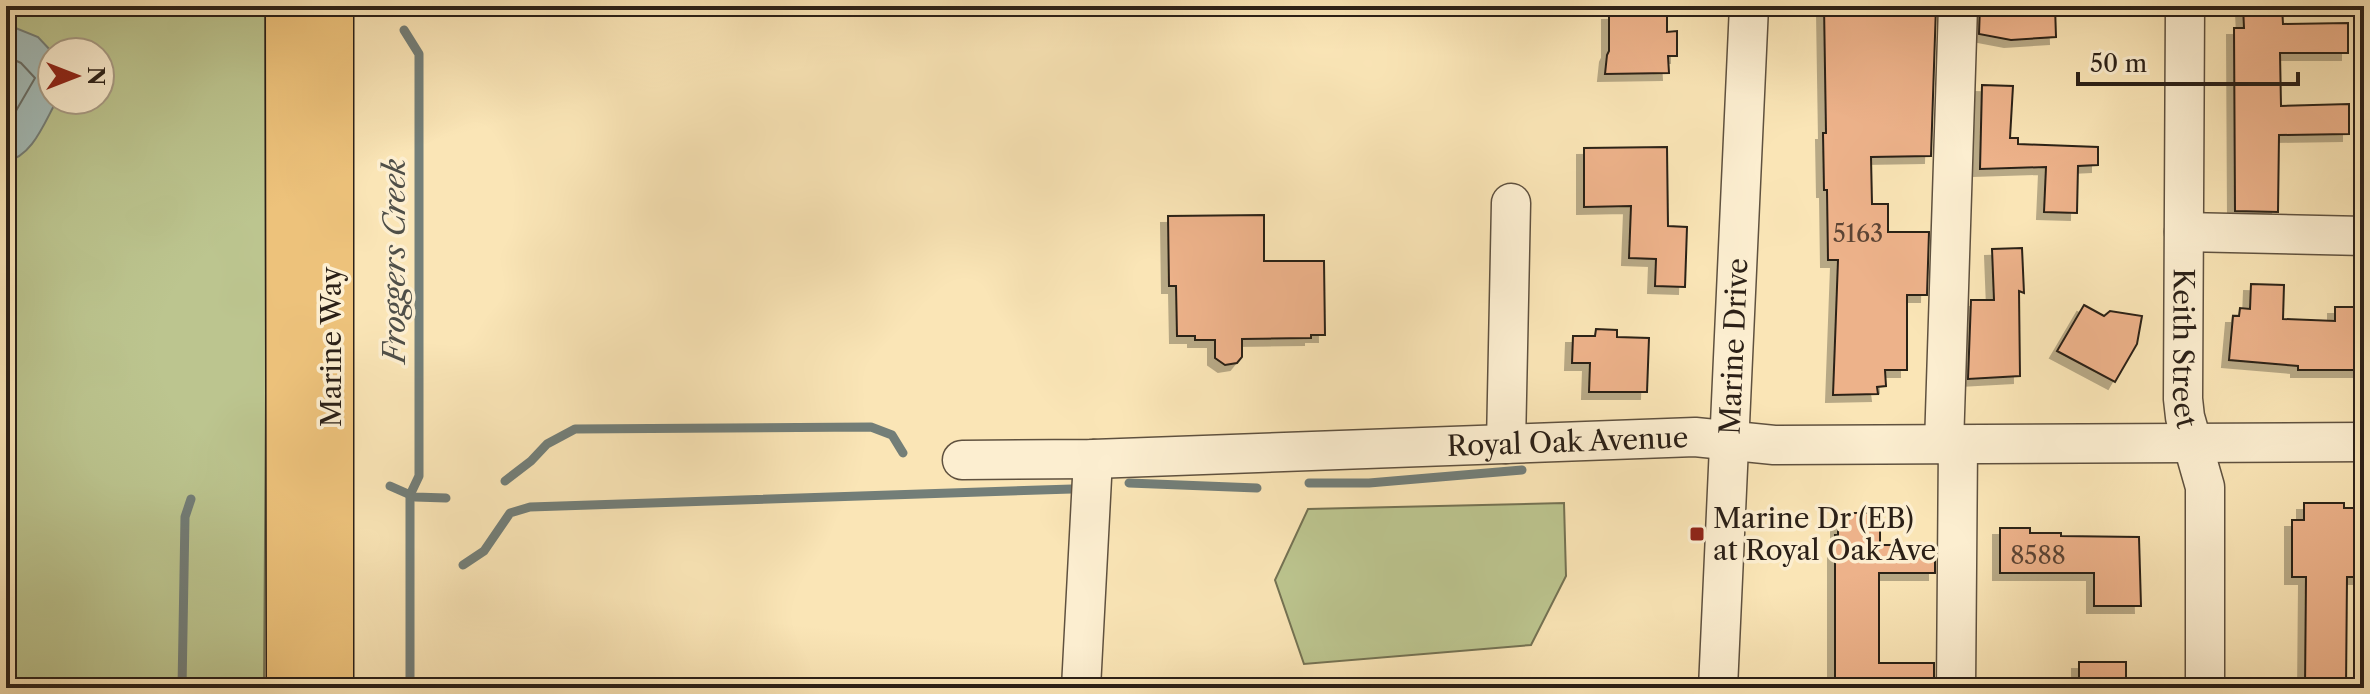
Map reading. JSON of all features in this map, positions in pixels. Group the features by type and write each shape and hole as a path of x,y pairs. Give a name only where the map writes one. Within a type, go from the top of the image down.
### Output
{"main road":[{"name":"Marine Way","path":"288,6 289,688"},
{"name":"Marine Way","path":"331,6 331,688"}],"street":[{"name":"Marine Drive","path":"1718,688 1749,6"},
{"path":"1956,688 1951,445 1958,6"},
{"name":"Keith Street","path":"2185,6 2183,399 2191,444 2205,487 2205,688"},
{"path":"1506,444 1511,203"},
{"path":"2184,232 2364,236"},
{"name":"Royal Oak Avenue","path":"962,460 1093,459 1695,437 1774,445 2364,442"},
{"path":"1081,688 1093,459"}],"green space":[{"path":"6,6 265,6 264,688 6,688"},
{"path":"1564,503 1566,576 1531,645 1304,664 1275,580 1308,509"}],"water":[{"path":"6,6 9,6 13,27 36,36 36,116 48,116 30,146 6,161"}],"building":[{"path":"1824,6 1936,6 1931,156 1871,157 1872,204 1888,204 1888,232 1929,232 1927,295 1907,295 1907,370 1885,370 1886,386 1877,387 1878,394 1833,395 1838,260 1828,260 1827,190 1824,190"},
{"path":"1980,6 2055,6 2056,37 2011,40 1979,34"},
{"path":"2243,6 2282,6 2283,24 2348,23 2348,53 2280,53 2281,106 2349,104 2349,134 2279,135 2278,212 2235,211 2234,28 2244,28"},
{"path":"1667,12 1667,32 1677,31 1677,56 1668,56 1669,73 1605,74 1609,51 1609,13"},
{"path":"1982,85 2013,86 2010,138 2018,138 2018,144 2098,147 2098,165 2078,166 2077,213 2044,212 2046,167 1980,169"},
{"path":"1667,147 1668,226 1687,227 1685,287 1655,286 1656,259 1629,258 1631,206 1584,207 1584,148"},
{"path":"1264,215 1264,261 1324,261 1325,335 1242,339 1242,357 1237,363 1225,365 1215,358 1215,340 1177,336 1176,286 1169,286 1168,216"},
{"path":"2022,248 2024,293 2019,291 2020,376 1968,379 1971,300 1994,300 1992,249"},
{"path":"2251,284 2284,285 2283,319 2335,321 2335,307 2362,307 2361,370 2298,370 2298,366 2229,360 2233,316 2239,316 2240,308 2250,309"},
{"path":"2084,305 2104,316 2110,311 2142,316 2137,344 2115,382 2057,351"},
{"path":"1596,329 1617,330 1617,337 1649,338 1647,392 1589,392 1590,363 1572,363 1573,336 1595,336"},
{"path":"2304,503 2344,503 2344,508 2360,508 2363,577 2347,577 2346,688 2305,688 2306,577 2292,577 2292,520 2304,520"},
{"path":"1838,513 1880,513 1880,545 1935,545 1935,573 1879,573 1879,663 1934,663 1934,688 1835,688 1835,535 1838,535"},
{"path":"2000,528 2030,528 2030,533 2061,533 2061,536 2139,537 2141,606 2094,606 2094,573 2000,573"},
{"path":"2079,662 2126,662 2126,688 2079,688"}],"waterway":[{"name":"Froggers Creek","path":"404,30 419,54 419,476 410,495 410,688"},
{"path":"505,481 547,444 575,429 871,427 892,435 903,453"},
{"path":"1309,483 1369,483 1522,470"},
{"path":"1129,483 1257,488"},
{"path":"390,486 415,497 446,498"},
{"path":"463,565 484,551 510,513 530,507 1072,489"},
{"name":"Froggers Creek","path":"182,688 185,517 191,499"}],"place":[{"name":"Marine Dr (EB) at Royal Oak Ave","path":"1697,534"}]}
